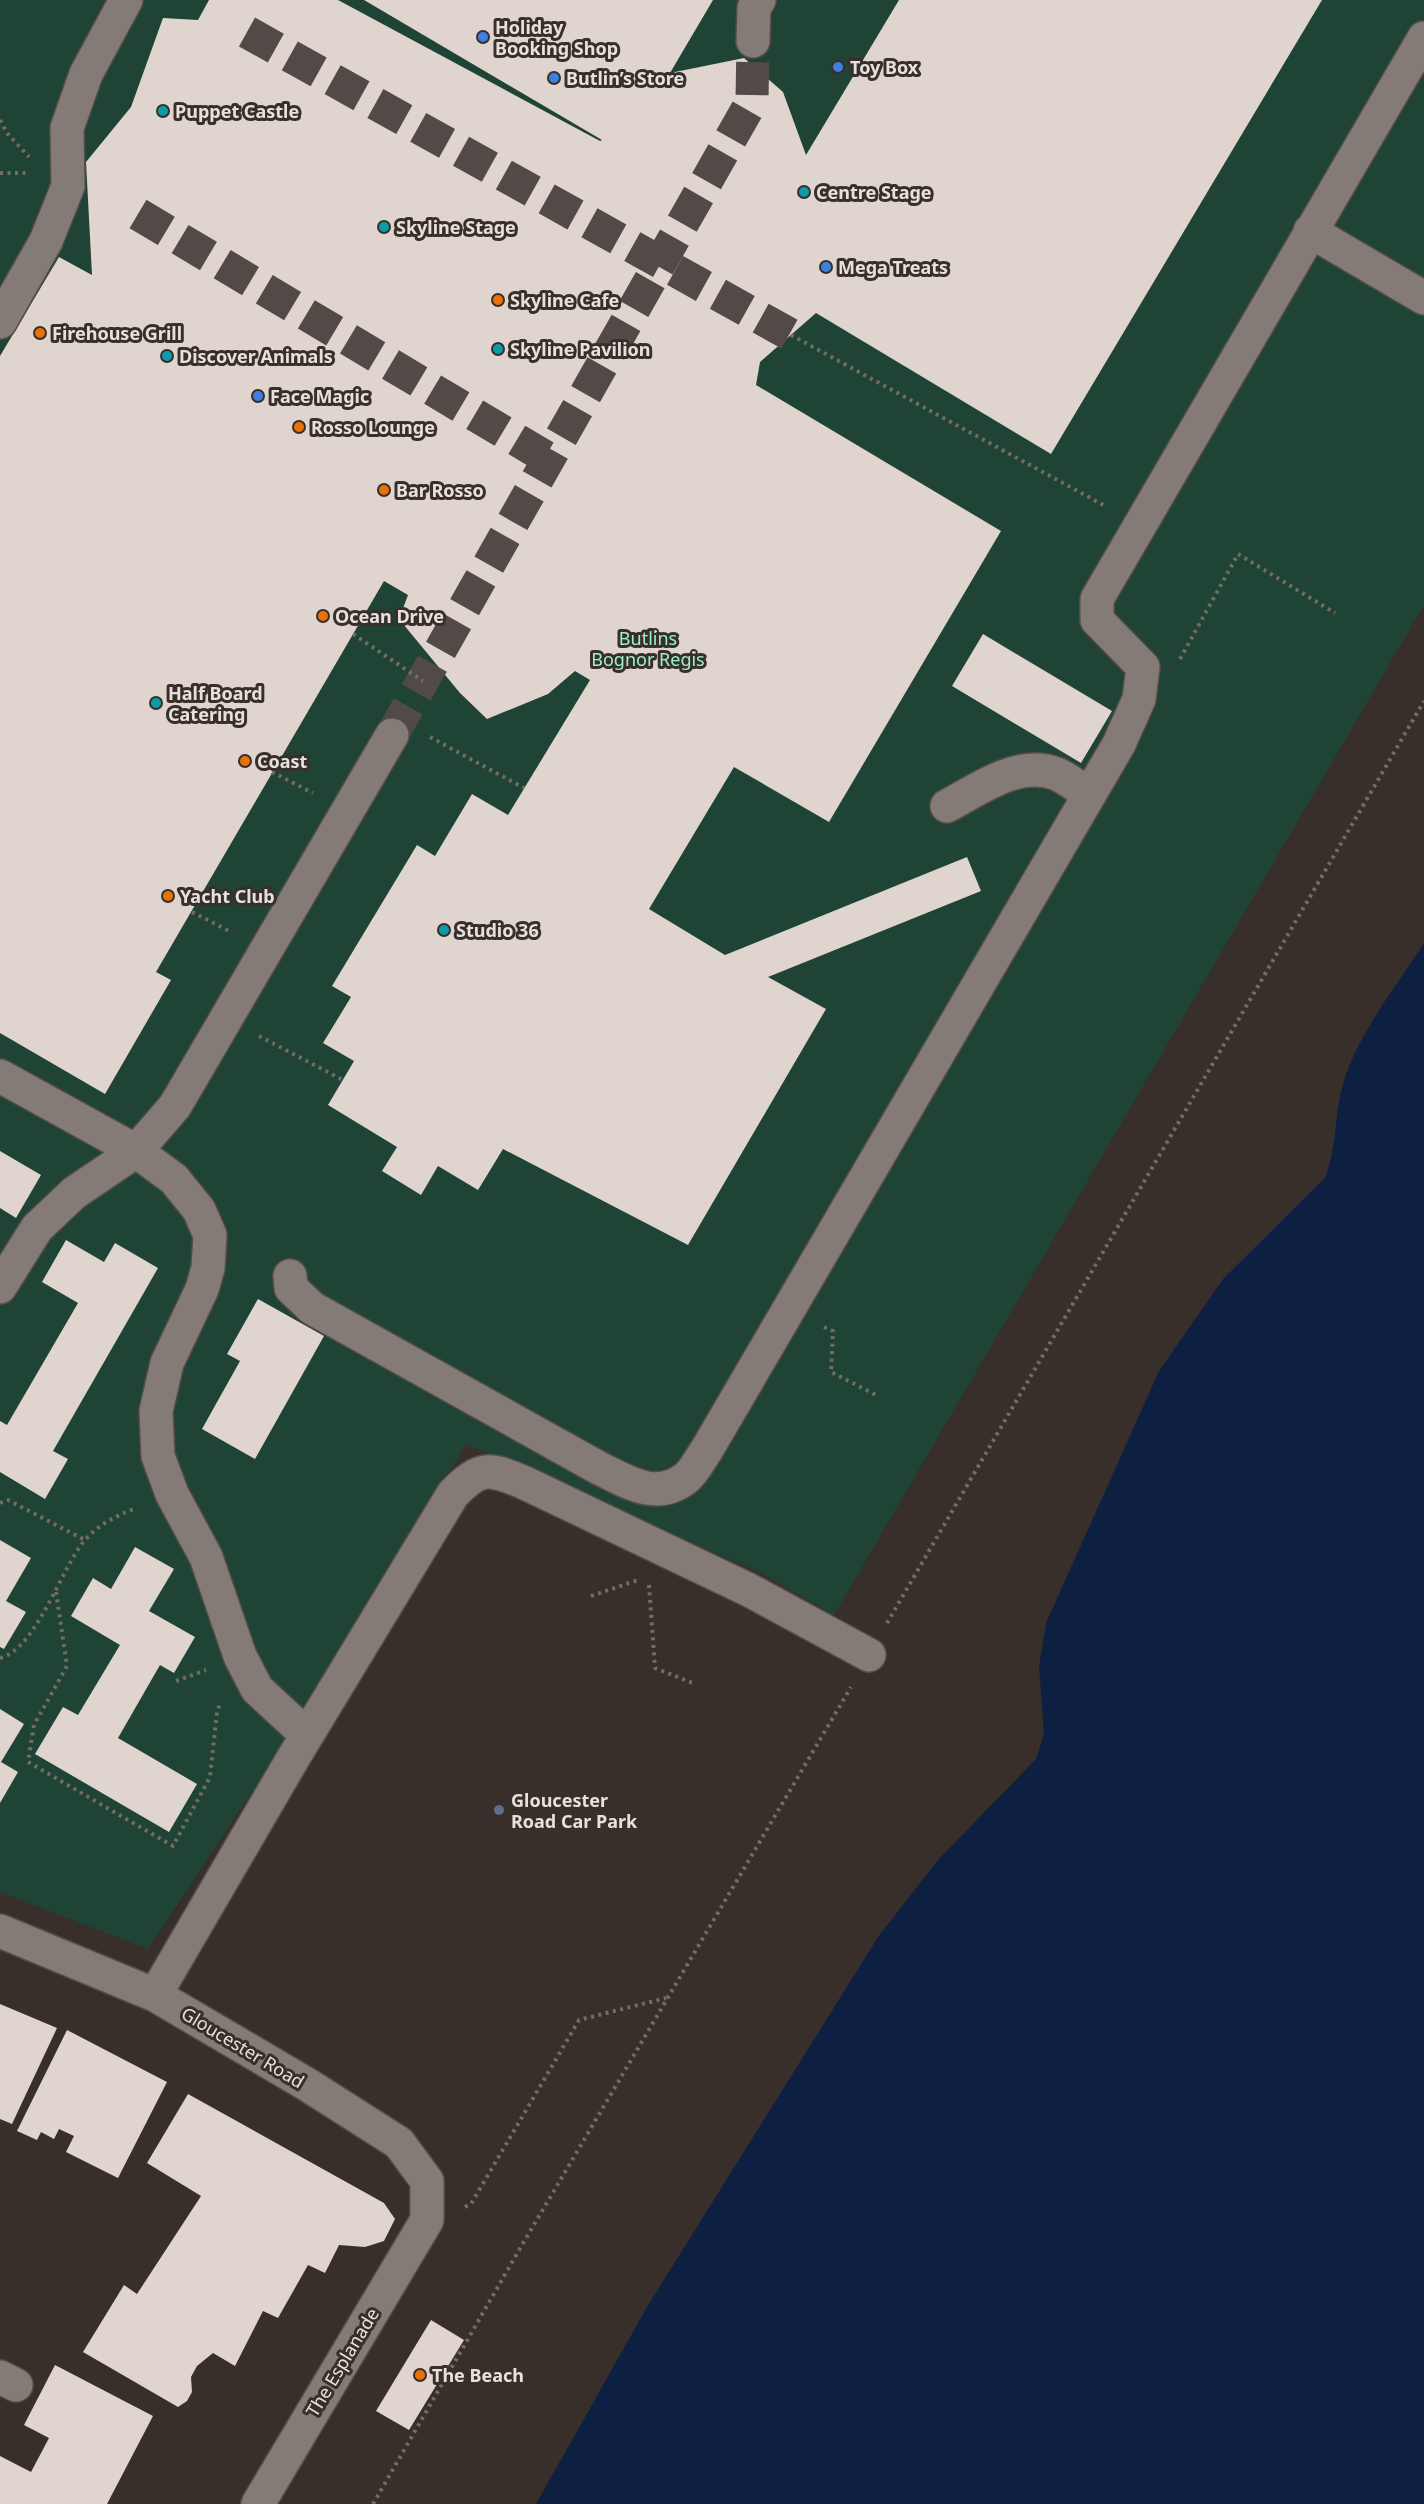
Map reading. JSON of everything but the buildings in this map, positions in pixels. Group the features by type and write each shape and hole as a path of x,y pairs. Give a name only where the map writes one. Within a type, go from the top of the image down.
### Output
{"street":[{"path":"0,322 46,241 68,186 67,128 86,74 126,0"},
{"path":"753,41 754,8 759,0"},
{"path":"290,1276 291,1288 312,1308 597,1467 637,1487 660,1490 686,1478 706,1451 1119,744 1138,699 1143,668 1097,620 1097,599 1424,38"},
{"path":"1316,221 1424,273"},
{"path":"1316,221 1424,298"},
{"path":"0,1287 38,1228 74,1193 136,1151 175,1106 348,811 407,733"},
{"path":"947,806 1001,778 1020,771 1040,769 1058,774 1089,794"},
{"path":"0,1076 136,1151 174,1179 199,1210 210,1235 208,1268 202,1289 167,1363 156,1411 158,1456 172,1494 206,1557 240,1656 257,1689 296,1725 309,1731"},
{"path":"155,1995 309,1731 453,1494 469,1477 484,1472 501,1473 525,1483 738,1584 869,1655"},
{"name":"Gloucester Road","path":"0,1930 155,1995 308,2085 399,2143 427,2181 427,2220"},
{"name":"The Esplanade","path":"258,2504 427,2220"}],"path":[{"path":"0,173 32,172"},
{"path":"791,335 1141,525"},
{"path":"1143,668 1170,677 1238,554 1335,613"},
{"path":"353,634 423,681"},
{"path":"373,2504 1424,701"},
{"path":"407,733 524,788"},
{"path":"272,772 348,811"},
{"path":"226,1018 343,1080"},
{"path":"788,1310 832,1331 831,1372 878,1396"},
{"path":"0,1658 6,1657 27,1637 85,1540 110,1518 172,1494"},
{"path":"0,1503 8,1500 85,1540"},
{"path":"591,1596 648,1577 655,1668 694,1684"},
{"path":"56,1592 67,1666 34,1725 28,1762 173,1846 210,1777 217,1712 240,1656"},
{"path":"489,2173 579,2020 667,1998"}],"green space":[{"name":"Butlins Bognor Regis","path":"0,0 1424,0 1424,605 834,1615 759,1572 466,1444 296,1725 148,1949 0,1892"}],"water":[{"path":"1424,943 1424,2504 536,2504 647,2307 878,1937 938,1860 1036,1759 1044,1734 1039,1666 1046,1623 1159,1371 1223,1279 1325,1178 1332,1155 1341,1092 1355,1053 1376,1015"}],"tunnel":[{"path":"247,32 791,335"},
{"path":"392,735 752,101 753,41"},
{"path":"138,214 549,459"}],"place":[{"name":"Holiday Booking Shop","path":"483,37"},
{"name":"Toy Box","path":"838,67"},
{"name":"Butlin’s Store","path":"554,78"},
{"name":"Puppet Castle","path":"163,111"},
{"name":"Centre Stage","path":"804,192"},
{"name":"Skyline Stage","path":"384,227"},
{"name":"Mega Treats","path":"826,267"},
{"name":"Skyline Cafe","path":"498,300"},
{"name":"Firehouse Grill","path":"40,333"},
{"name":"Skyline Pavilion","path":"498,349"},
{"name":"Discover Animals","path":"167,356"},
{"name":"Face Magic","path":"258,396"},
{"name":"Rosso Lounge","path":"299,427"},
{"name":"Bar Rosso","path":"384,490"},
{"name":"Ocean Drive","path":"323,616"},
{"name":"Half Board Catering","path":"156,703"},
{"name":"Coast","path":"245,761"},
{"name":"Yacht Club","path":"168,896"},
{"name":"Studio 36","path":"444,930"},
{"name":"Gloucester Road Car Park","path":"499,1810"},
{"name":"The Beach","path":"420,2375"}]}
